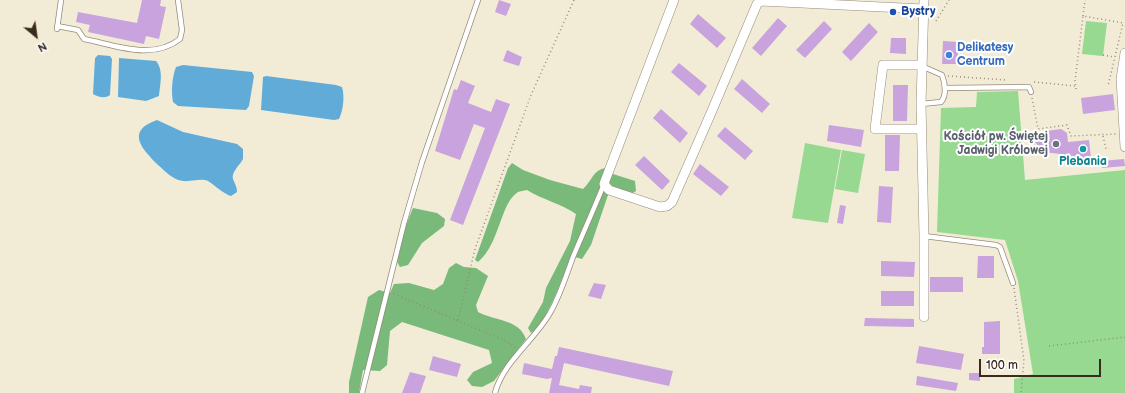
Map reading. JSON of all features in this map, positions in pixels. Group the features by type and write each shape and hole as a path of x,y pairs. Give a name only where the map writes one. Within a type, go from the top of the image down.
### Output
{"street":[{"path":"674,0 604,184 609,190 660,207 667,206 672,202 757,4 761,1 923,4 921,104 924,317"},
{"path":"1125,53 1121,79 1125,147"},
{"path":"922,66 883,65 875,128 922,129"}],"lane":[{"path":"61,0 57,27 78,30 84,39 143,51 161,50 180,39 182,30 178,0"},
{"path":"362,393 386,290 422,162 478,0"},
{"path":"921,104 941,102 944,98 945,88 942,75 922,66"},
{"path":"945,88 1030,87 1031,92"},
{"path":"495,393 497,384 549,316 558,298 573,257 604,184"},
{"path":"924,236 996,245 1000,247 1013,283"}],"path":[{"path":"458,320 475,249 531,95 574,0"},
{"path":"936,20 949,0"},
{"path":"1076,89 1075,81 1085,0"},
{"path":"1083,16 1123,23 1108,86"},
{"path":"1103,55 1114,57"},
{"path":"1031,92 1038,129 1067,125 1071,136 1103,136 1116,134"},
{"path":"1103,136 1106,149"},
{"path":"1013,283 1024,361 1021,393"},
{"path":"386,290 506,341 521,352"},
{"path":"1049,346 1125,337"}],"green space":[{"path":"1086,21 1107,23 1103,56 1082,54"},
{"path":"1018,91 1025,180 1125,170 1125,393 1014,393 1014,379 1033,374 1018,281 1005,240 937,232 941,108 976,107 977,92"},
{"path":"805,143 841,150 828,223 792,218"},
{"path":"842,150 865,154 858,193 835,189"},
{"path":"512,163 523,170 550,180 583,189 599,170 607,168 613,174 635,181 636,191 630,195 617,190 608,195 591,245 582,259 571,256 549,309 537,328 531,333 528,328 543,302 546,288 570,241 576,214 527,190 518,192 512,197 507,205 491,245 478,262 475,260 508,168"},
{"path":"413,208 437,213 445,219 444,226 422,243 408,265 400,267 397,262 406,225"},
{"path":"456,263 464,267 476,268 488,276 476,305 478,312 512,324 523,332 526,339 494,381 482,387 472,386 467,380 473,372 492,363 489,350 402,322 390,331 387,365 380,371 363,370 359,393 349,393 349,382 368,297 379,290 390,293 394,284 409,283 434,290 443,284 449,268"}],"water":[{"path":"98,55 110,56 112,59 110,95 106,97 99,97 93,94 95,58"},
{"path":"119,58 156,61 161,73 159,96 146,101 118,97"},
{"path":"183,65 252,72 254,76 249,106 246,110 178,106 173,102 173,80 176,67"},
{"path":"266,76 342,87 343,104 339,119 334,120 261,110 263,77"},
{"path":"157,120 183,132 237,144 243,149 243,159 233,174 237,192 231,196 208,181 179,180 169,175 147,153 142,147 140,141 139,135 141,129 147,124"}],"building":[{"path":"142,0 161,0 160,6 166,7 159,39 146,36 144,44 88,32 90,25 76,22 78,12 137,23"},
{"path":"499,0 511,4 506,16 495,12"},
{"path":"698,14 726,38 717,48 690,24"},
{"path":"778,18 787,26 761,56 752,48"},
{"path":"824,21 832,29 805,58 796,50"},
{"path":"869,23 878,32 851,61 842,52"},
{"path":"891,38 906,38 906,54 890,53"},
{"path":"943,41 959,42 957,64 942,64"},
{"path":"507,50 522,57 519,66 503,61"},
{"path":"679,63 707,86 699,96 671,72"},
{"path":"742,79 770,104 762,113 734,89"},
{"path":"461,80 475,86 468,103 491,112 496,99 510,104 463,225 450,220 485,128 474,124 460,160 435,151 454,89 457,90"},
{"path":"893,85 908,85 907,121 893,121"},
{"path":"1113,94 1115,110 1083,114 1081,98"},
{"path":"661,109 688,133 680,143 653,118"},
{"path":"829,125 864,130 861,147 827,141"},
{"path":"725,127 753,151 745,160 717,136"},
{"name":"Kościół pw. Świętej Jadwigi Królowej","path":"1061,129 1067,133 1068,142 1089,140 1091,158 1077,160 1077,157 1061,159 1060,154 1043,152 1035,142 1035,135 1041,137 1046,131"},
{"path":"885,135 900,135 899,171 885,171"},
{"path":"644,156 670,181 662,190 635,165"},
{"path":"1124,159 1125,166 1102,168 1101,161"},
{"path":"700,164 729,187 721,196 693,174"},
{"path":"879,186 893,187 891,223 877,222"},
{"path":"840,205 846,206 843,224 837,223"},
{"path":"978,256 994,256 994,278 977,278"},
{"path":"881,261 915,262 914,277 881,276"},
{"path":"930,277 963,277 963,292 930,292"},
{"path":"594,283 606,285 601,299 588,296"},
{"path":"881,291 914,291 914,306 881,306"},
{"path":"865,318 914,319 914,327 864,326"},
{"path":"1000,321 1000,354 982,354 982,347 984,347 984,322"},
{"path":"919,346 964,354 961,370 916,363"},
{"path":"559,347 673,371 669,386 564,363 559,385 579,389 580,385 592,387 591,393 549,393 552,378 547,379 522,374 524,363 552,369"},
{"path":"433,356 461,364 457,377 429,370"},
{"path":"410,372 426,376 420,393 402,393"},
{"path":"969,373 980,373 980,381 969,380"},
{"path":"917,376 958,383 956,391 916,385"}],"place":[{"name":"Bystry","path":"893,12"},
{"name":"Delikatesy Centrum","path":"949,55"},
{"name":"Kościół pw. Świętej Jadwigi Królowej","path":"1056,144"},
{"name":"Plebania","path":"1083,149"}]}
